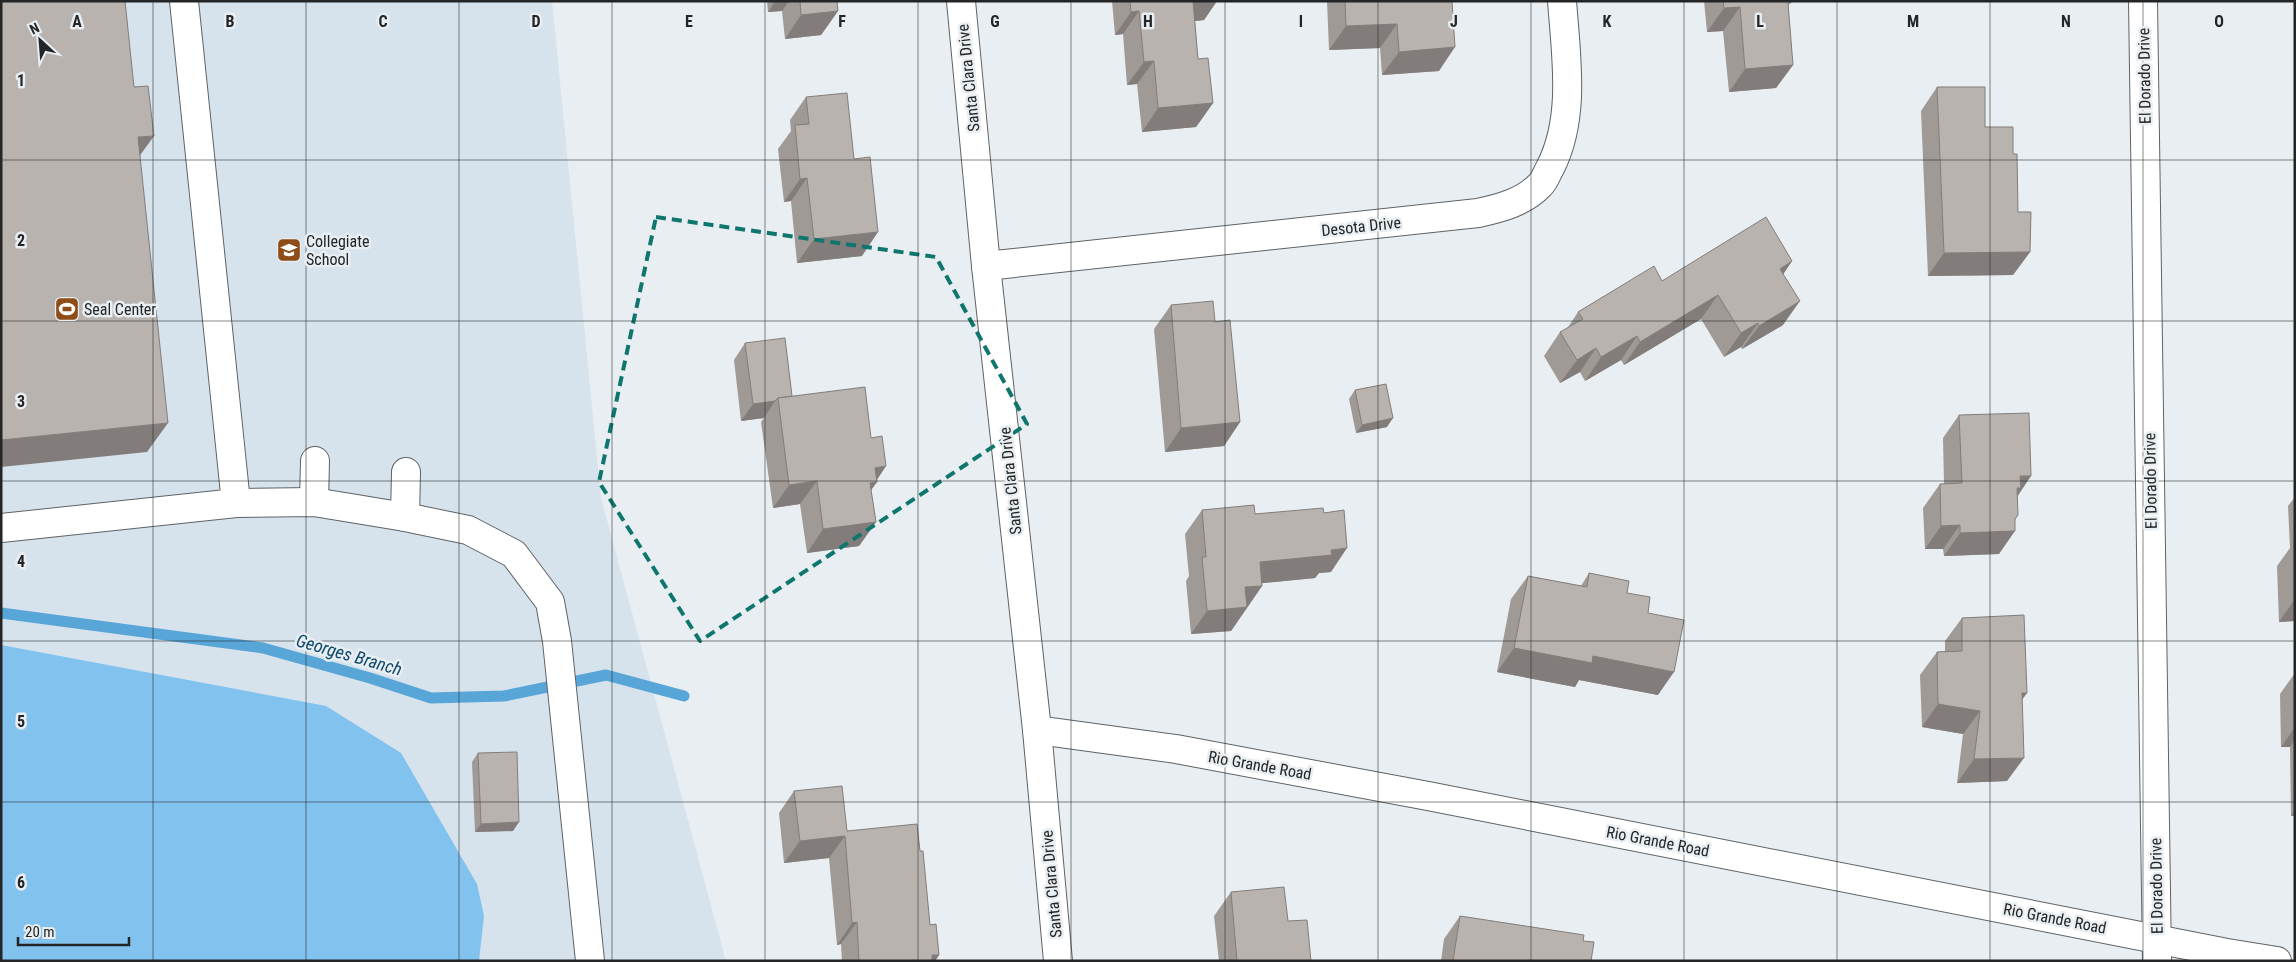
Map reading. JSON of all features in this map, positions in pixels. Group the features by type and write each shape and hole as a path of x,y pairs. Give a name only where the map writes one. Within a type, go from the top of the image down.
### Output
{"street":[{"path":"184,1 236,502"},
{"name":"Santa Clara Drive","path":"961,1 986,266 1037,730 1058,961"},
{"name":"Desota Drive","path":"986,266 1468,214 1504,207 1528,195 1542,183 1558,154 1566,123 1567,62 1562,1"},
{"name":"El Dorado Drive","path":"2143,1 2157,950"},
{"path":"314,502 315,461"},
{"path":"405,517 406,472"},
{"path":"1,528 236,502 314,502 405,517 468,530 514,554 550,602 559,659 590,961"},
{"name":"Rio Grande Road","path":"1037,730 1176,750 1419,794 2157,950 2226,953 2277,961"}],"highlighted area":[{"path":"656,217 936,257 1027,424 700,641 599,482"}],"shaded area":[{"name":"Collegiate School","path":"1,1 552,1 601,498 726,961 1,961"},
{"path":"1,645 326,706 401,753 477,884 484,916 479,961 1,961"}],"building":[{"name":"Seal Center","path":"1,1 125,1 134,87 148,86 154,136 138,137 168,423 1,440"},
{"path":"800,1 837,1 838,11 801,15"},
{"path":"1130,1 1193,1 1198,59 1208,58 1213,103 1158,108 1154,61 1144,62 1139,11 1131,12"},
{"path":"1345,1 1452,1 1455,47 1399,52 1397,24 1346,26"},
{"path":"1723,1 1790,1 1791,3 1788,3 1793,65 1745,69 1740,7 1724,8"},
{"path":"1937,87 1985,87 1985,127 2013,127 2013,154 2017,154 2018,212 2031,212 2030,252 1944,253"},
{"path":"847,93 854,159 870,157 878,232 814,239 807,178 800,179 795,125 809,124 806,97"},
{"path":"1766,217 1792,261 1780,269 1800,301 1759,326 1758,323 1741,333 1718,295 1640,342 1637,336 1601,357 1596,348 1577,360 1560,332 1583,319 1578,312 1654,266 1662,281"},
{"path":"1213,301 1215,322 1230,320 1240,422 1181,428 1171,305"},
{"path":"785,338 792,396 753,404 745,343"},
{"path":"1386,384 1393,418 1362,425 1355,390"},
{"path":"865,387 871,438 882,436 886,466 875,468 877,482 870,483 876,522 823,529 817,481 789,485 778,398"},
{"path":"2029,413 2031,476 2020,476 2021,488 2017,488 2018,515 2015,519 2015,531 1960,533 1960,525 1941,526 1940,484 1962,483 1959,415"},
{"path":"1254,505 1255,514 1323,508 1324,513 1344,510 1347,548 1331,550 1332,555 1260,562 1262,586 1245,587 1247,607 1207,611 1202,557 1206,557 1202,510"},
{"path":"1589,573 1629,581 1627,593 1650,597 1648,613 1684,620 1674,672 1593,656 1592,663 1514,648 1528,576 1587,587"},
{"path":"2024,615 2027,693 2022,693 2024,758 1974,759 1980,711 1938,704 1937,652 1962,651 1962,618"},
{"path":"517,752 519,822 481,824 478,753"},
{"path":"842,786 847,831 917,824 920,851 923,851 930,925 936,924 939,955 932,955 932,961 859,961 857,922 852,923 845,836 800,841 794,791"},
{"path":"1284,887 1288,921 1307,920 1311,961 1237,961 1231,892"},
{"path":"1460,916 1584,935 1583,941 1594,942 1591,961 1453,961"}],"waterway":[{"name":"Georges Branch","path":"1,613 263,648 370,678 431,698 504,696 606,675 684,696"}],"place":[{"name":"Collegiate School","path":"289,250"},
{"name":"Seal Center","path":"67,309"}]}
